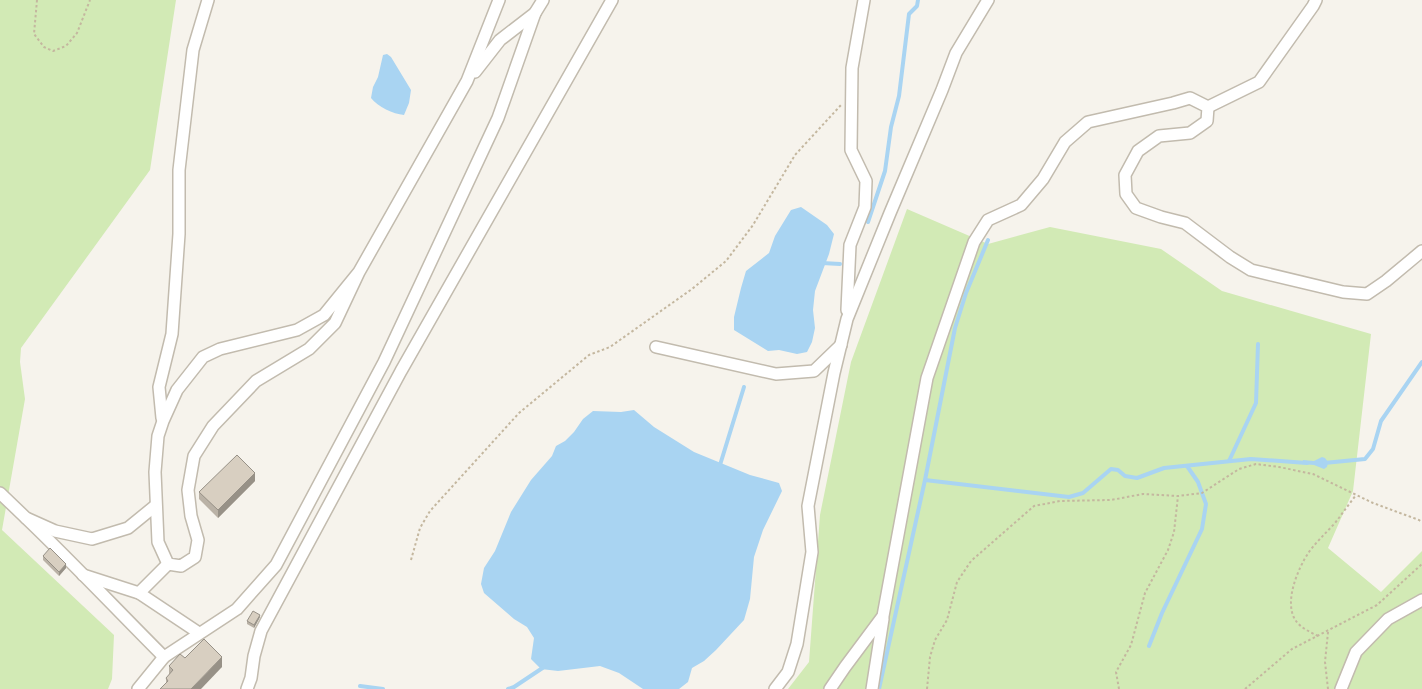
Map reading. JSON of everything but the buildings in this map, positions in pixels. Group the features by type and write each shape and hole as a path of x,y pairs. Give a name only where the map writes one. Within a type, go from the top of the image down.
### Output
{"street":[{"path":"162,421 160,387 172,334 179,234 180,170 193,50 208,0"},
{"path":"468,81 499,0"},
{"path":"138,689 164,657 236,609 276,565 384,362 498,118 535,13 543,0"},
{"path":"247,689 261,631 401,371 612,0"},
{"path":"847,319 850,245 865,207 866,181 851,150 852,68 864,0"},
{"path":"775,689 788,672 797,644 812,552 808,506 847,319 956,53 988,0"},
{"path":"1208,107 1259,82 1316,0"},
{"path":"168,564 181,566 195,557 198,540 191,516 188,490 194,456 213,426 256,381 309,349 335,323 359,272 468,81 500,40 535,13"},
{"path":"872,689 883,616 927,378 974,242 988,220 1021,205 1043,180 1065,142 1088,122 1190,98 1208,107"},
{"path":"1208,107 1207,121 1190,133 1159,136 1138,151 1125,175 1126,194 1136,208 1185,223 1230,257 1251,270 1342,292 1367,294 1422,251"},
{"path":"168,564 158,542 155,472 158,436 162,421 177,390 203,357 220,349 297,330 324,315 359,272"},
{"path":"656,348 776,374 814,371 841,345"},
{"path":"0,493 60,550 164,657"},
{"path":"26,518 55,531 92,539 128,528 155,506"},
{"path":"139,593 168,564"},
{"path":"82,574 139,593 199,633"},
{"path":"1341,689 1356,652 1388,620 1422,600"},
{"path":"830,689 883,616"}],"path":[{"path":"37,0 34,34 44,47 52,51 66,46 77,33 90,0"},
{"path":"411,560 420,528 430,511 519,413 589,355 610,347 692,289 726,261 754,225 795,155 852,92"},
{"path":"927,689 930,657 935,640 947,620 957,582 971,561 1034,506 1060,501 1111,500 1143,494 1178,496 1202,492 1238,469 1256,464 1313,474 1373,504 1422,522"},
{"path":"1318,636 1302,627 1294,619 1290,600 1295,581 1308,553 1356,495"},
{"path":"1119,689 1116,672 1132,645 1145,593 1168,550 1174,532 1178,496"},
{"path":"1245,689 1292,649 1377,605 1422,564"},
{"path":"1328,631 1325,662 1328,689"}],"green space":[{"path":"0,0 176,0 150,170 21,348 20,362 25,399 2,530 114,635 112,679 108,689 0,689"},
{"path":"907,209 988,244 1050,227 1161,249 1222,291 1371,334 1353,491 1328,548 1381,592 1422,551 1422,689 788,689 809,662 820,515 851,362"}],"water":[{"path":"387,54 391,57 411,90 409,103 404,115 386,110 371,98 383,55"},
{"path":"801,207 827,225 834,234 829,254 815,291 813,310 815,328 812,342 807,352 797,354 779,350 768,351 734,330 734,317 746,271 769,253 775,236 791,210"},
{"path":"634,410 654,427 694,452 750,475 779,483 782,491 763,530 754,557 750,599 744,620 716,650 704,661 692,668 688,682 679,689 643,689 619,673 600,666 558,671 541,669 531,659 534,638 527,627 514,619 484,593 481,584 484,568 495,551 511,512 531,480 552,456 556,446 565,441 583,419 593,411 621,412"},
{"path":"1322,457 1328,462 1327,467 1324,469 1314,465 1302,464 1303,460 1314,461"}],"waterway":[{"path":"868,222 885,171 891,127 899,96 909,14 917,6 918,0"},
{"path":"925,480 955,328 966,293 988,240"},
{"path":"822,263 840,264"},
{"path":"1229,461 1256,403 1258,344"},
{"path":"1324,463 1365,459 1373,449 1381,421 1422,362"},
{"path":"720,465 744,387"},
{"path":"879,689 925,480 1069,497 1083,493 1111,469 1118,470 1125,476 1137,478 1164,468 1251,459 1307,463"},
{"path":"1149,646 1162,613 1202,529 1206,504 1198,482 1187,466"},
{"path":"508,689 544,667"},
{"path":"360,686 383,689"}]}
